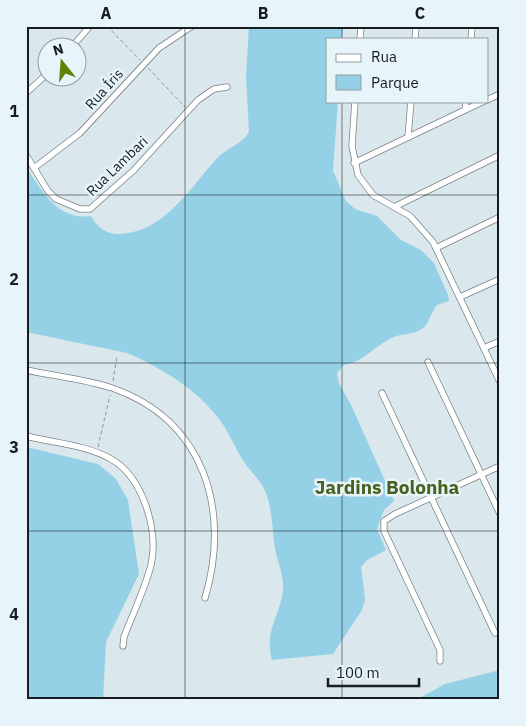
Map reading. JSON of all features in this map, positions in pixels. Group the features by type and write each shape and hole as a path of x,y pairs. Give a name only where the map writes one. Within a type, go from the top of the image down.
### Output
{"street":[{"path":"80,38 90,26"},
{"name":"Rua Íris","path":"34,168 80,133 159,48 192,26"},
{"path":"26,93 38,82"},
{"name":"Rua Lambari","path":"26,155 56,199 80,209 90,209 134,170 198,100 214,89 228,87"},
{"path":"488,100 500,94"},
{"path":"355,102 352,146 358,175 367,188 380,200 417,223 436,248 500,382"},
{"path":"408,137 411,102"},
{"path":"465,110 466,102"},
{"path":"354,163 482,102"},
{"path":"394,207 500,155"},
{"path":"436,248 500,217"},
{"path":"460,297 500,279"},
{"path":"484,348 500,341"},
{"path":"428,362 500,514"},
{"path":"26,370 112,388 137,399 168,419 192,449 199,462 210,495 215,524 213,566 205,598"},
{"path":"382,393 495,633"},
{"path":"26,436 97,452 118,464 139,487 146,506 151,536 151,563 124,637 123,646"},
{"path":"440,661 440,650 383,527 388,518 500,466"}],"path":[{"path":"97,452 112,388 117,356"}],"green space":[{"path":"249,26 343,26 342,38 326,38 326,102 338,102 333,171 346,201 355,209 377,216 401,240 421,250 434,263 449,301 437,305 426,325 419,331 387,340 364,357 344,365 337,373 339,383 352,407 394,501 384,510 377,529 386,550 367,560 361,567 365,599 362,610 333,654 272,660 270,649 271,632 281,600 283,585 275,549 270,507 264,489 244,462 219,419 189,388 165,372 127,353 26,332 26,167 45,194 60,209 69,214 91,216 100,228 108,232 122,234 138,231 152,224 177,205 219,156 243,140 249,132 246,76"},
{"path":"26,447 98,464 116,479 128,500 139,574 106,642 103,700 26,700"},
{"path":"500,670 500,700 416,700 445,684"}],"district":[{"name":"Jardins Bolonha","path":"387,487"}]}
